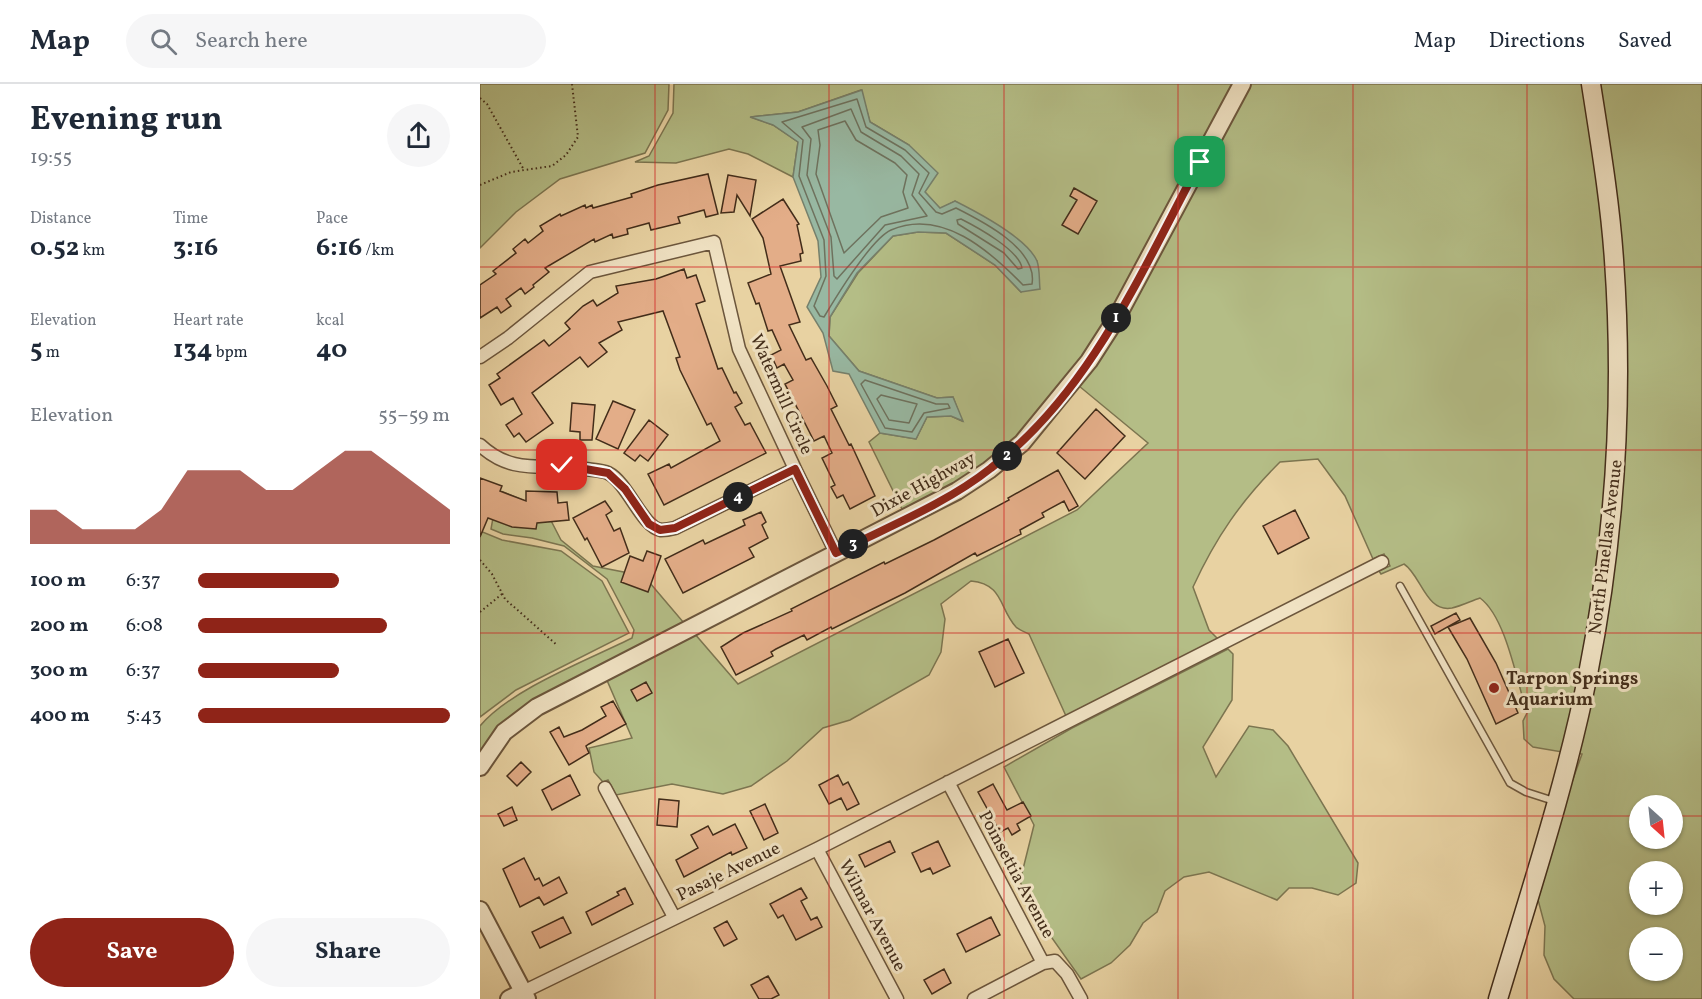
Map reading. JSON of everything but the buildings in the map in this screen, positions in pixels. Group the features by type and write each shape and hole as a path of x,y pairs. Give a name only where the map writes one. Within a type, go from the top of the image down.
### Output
{"main road":[{"name":"North Pinellas Avenue","path":"1498,999 1556,801 1590,664 1603,585 1615,483 1618,330 1614,258 1591,84"}],"street":[{"name":"Dixie Highway","path":"480,767 504,732 537,707 957,491 989,470 1022,443 1044,419 1089,361 1116,318 1242,84"},
{"name":"Watermill Circle","path":"480,357 508,338 590,273 714,242 739,349 836,553"},
{"name":"Watermill Circle","path":"480,445 494,458 518,466 562,465 608,473 625,489 649,524 660,530 675,528 795,469"},
{"name":"Pasaje Avenue","path":"520,997 674,917 817,849 1382,562"},
{"name":"Poinsettia Avenue","path":"948,782 1043,963 1054,961 1067,974 1081,999"},
{"path":"605,788 674,917"},
{"name":"Wilmar Avenue","path":"817,849 897,999"},
{"path":"480,910 520,997"},
{"path":"974,999 1043,963"}],"lane":[{"path":"1400,586 1510,783 1526,792 1556,801"}],"path":[{"path":"480,185 511,172 552,166 566,155 578,137 572,84"},
{"path":"480,98 487,104 524,170"},
{"path":"480,560 502,594 557,645"},
{"path":"480,612 502,594"}],"green space":[{"path":"480,84 669,84 668,110 645,153 560,179 516,212 480,248"},
{"path":"674,84 1234,84 1110,314 1084,357 1016,440 954,485 903,511 869,442 880,433 916,439 927,417 951,416 962,421 953,397 937,398 859,371 829,336 830,317 858,273 893,236 918,232 946,233 995,265 1021,292 1037,261 1020,242 955,201 940,209 925,192 909,145 870,122 861,90 798,112 751,117 773,125 798,142 793,177 748,154 729,149 676,163 635,162 649,156 673,113"},
{"path":"1249,84 1585,84 1595,149 1612,330 1608,482 1581,674 1562,752 1533,747 1524,739 1523,721 1527,713 1504,635 1489,607 1480,598 1452,608 1436,605 1404,564 1381,574 1379,571 1390,566 1384,554 1373,559 1345,496 1318,459 1280,462 1230,520 1211,552 1193,587 1209,630 1218,639 1066,716 1029,634 1016,627 1000,598 990,587 971,581 941,604 945,619 941,652 929,675 850,720 823,728 787,761 751,786 723,794 672,784 616,795 608,780 603,782 594,772 589,748 632,738 606,678 694,633 738,684 1077,510 1148,443 1079,386 1095,365"},
{"path":"1597,84 1702,84 1702,999 1574,999 1554,979 1544,955 1545,926 1537,896 1554,832 1582,754 1575,753 1621,484"},
{"path":"498,490 545,509 561,540 593,566 644,576 684,623 500,727 480,753 480,726 494,712 551,676 632,638 634,630 607,579 564,546 503,534 491,529"},
{"path":"480,531 502,540 561,551 602,581 629,633 516,690 480,717"},
{"path":"1228,649 1233,654 1232,700 1203,747 1216,777 1249,726 1273,730 1288,746 1358,863 1356,883 1338,895 1312,888 1289,888 1277,900 1209,872 1184,877 1165,891 1157,912 1143,923 1130,945 1111,963 1081,979 1030,907 1020,881 1034,825 1004,767 1072,728"}],"water":[{"path":"862,90 870,122 909,145 938,173 925,192 940,208 955,201 988,219 1023,243 1032,252 1039,268 1040,289 1021,292 995,265 946,233 918,232 893,236 857,273 830,317 829,336 859,371 937,398 953,397 963,421 951,416 927,417 916,439 880,433 849,374 833,371 823,333 807,307 821,277 818,241 793,177 798,142 773,125 750,117 798,112"}],"place":[{"name":"Tarpon Springs Aquarium","path":"1494,688"}],"route":[{"path":"562,465 608,473 625,489 649,524 660,530 675,528 795,469 836,553 957,491 989,470 1022,443 1059,402 1089,361 1116,318 1200,162"}]}
